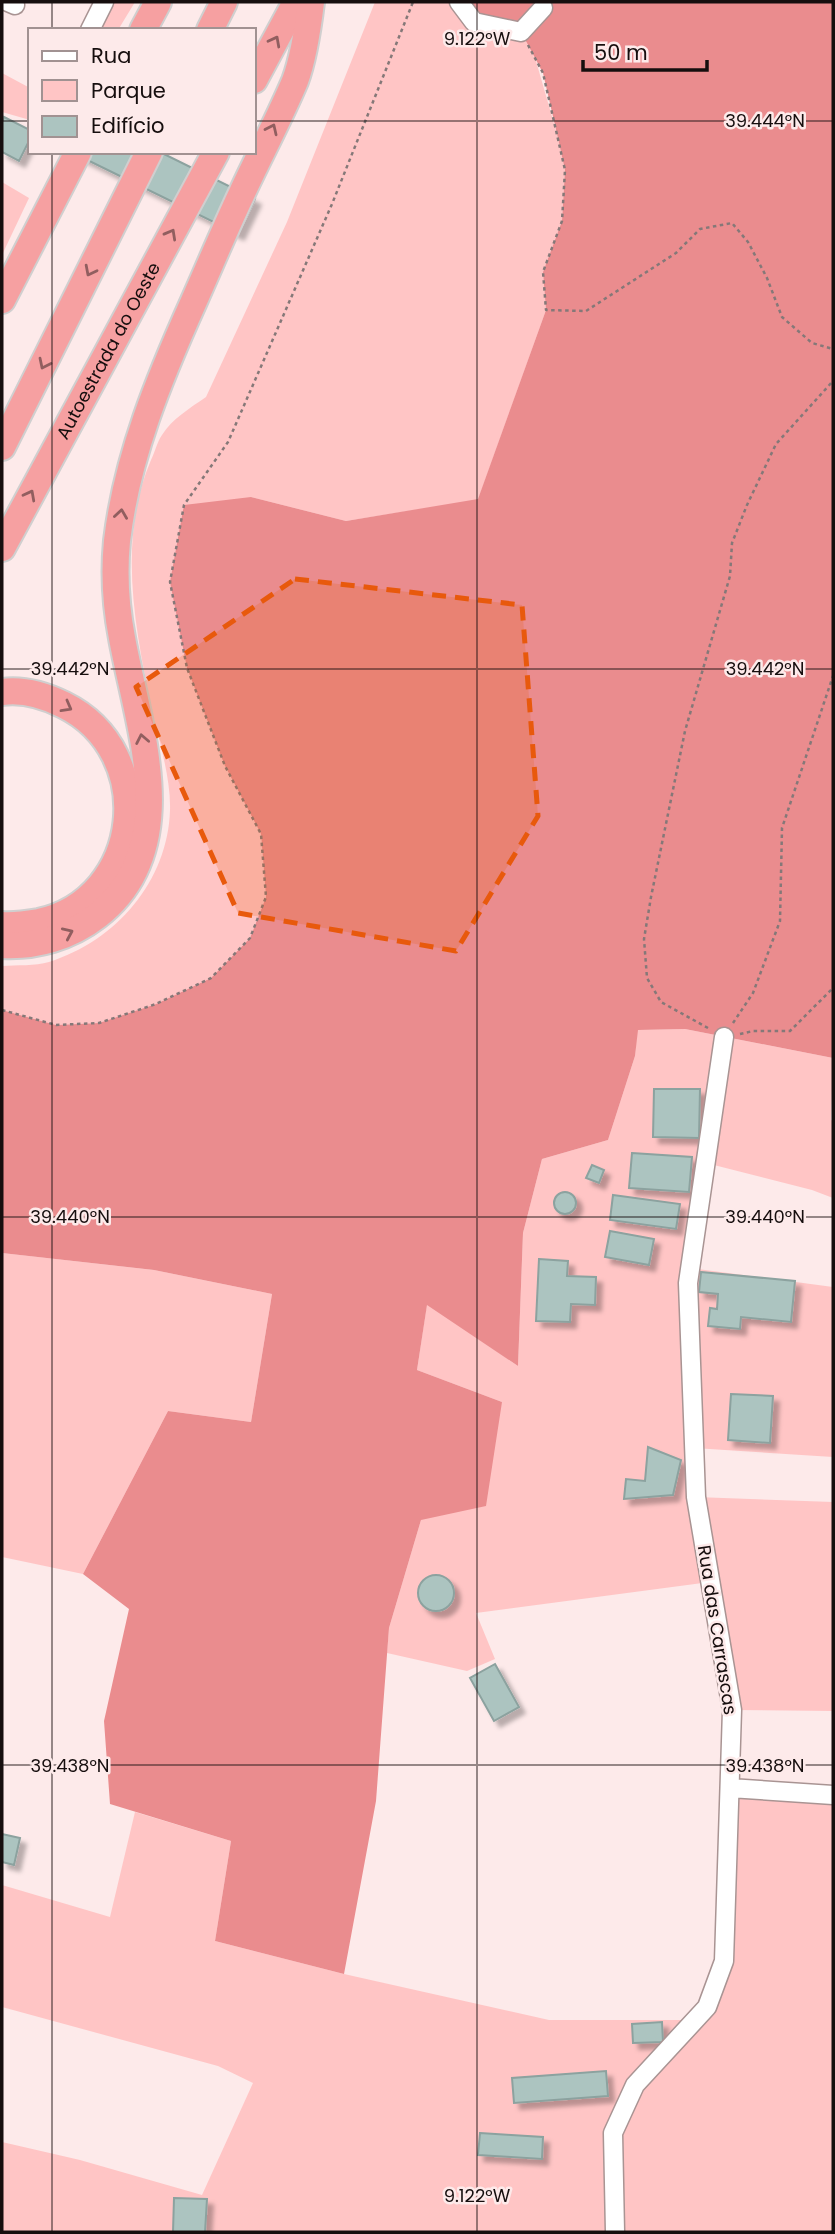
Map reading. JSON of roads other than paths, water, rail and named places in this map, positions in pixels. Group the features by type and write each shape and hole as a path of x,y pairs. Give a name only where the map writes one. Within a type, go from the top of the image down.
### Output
{"highway":[{"path":"144,28 158,2"},
{"path":"211,28 224,2"},
{"path":"256,76 296,2"},
{"path":"2,945 41,942 66,935 87,923 117,898 142,852 149,818 149,793 145,757 121,634 117,577 117,546 125,487 140,435 171,351 296,79 311,2"},
{"path":"2,300 77,154"},
{"path":"2,447 148,154"},
{"name":"Autoestrada do Oeste","path":"2,548 215,154"},
{"path":"2,692 29,692 51,698 71,708 104,735 123,772 128,816 123,844 114,866 86,900 50,919 29,924 2,925"}],"street":[{"path":"91,28 104,2"},
{"path":"459,2 474,22 521,32 543,8"},
{"name":"Rua das Carrascas","path":"615,2232 613,2133 635,2085 707,2007 724,1961 732,1710 696,1497 688,1283 724,1037"},
{"path":"730,1788 833,1795"}]}
